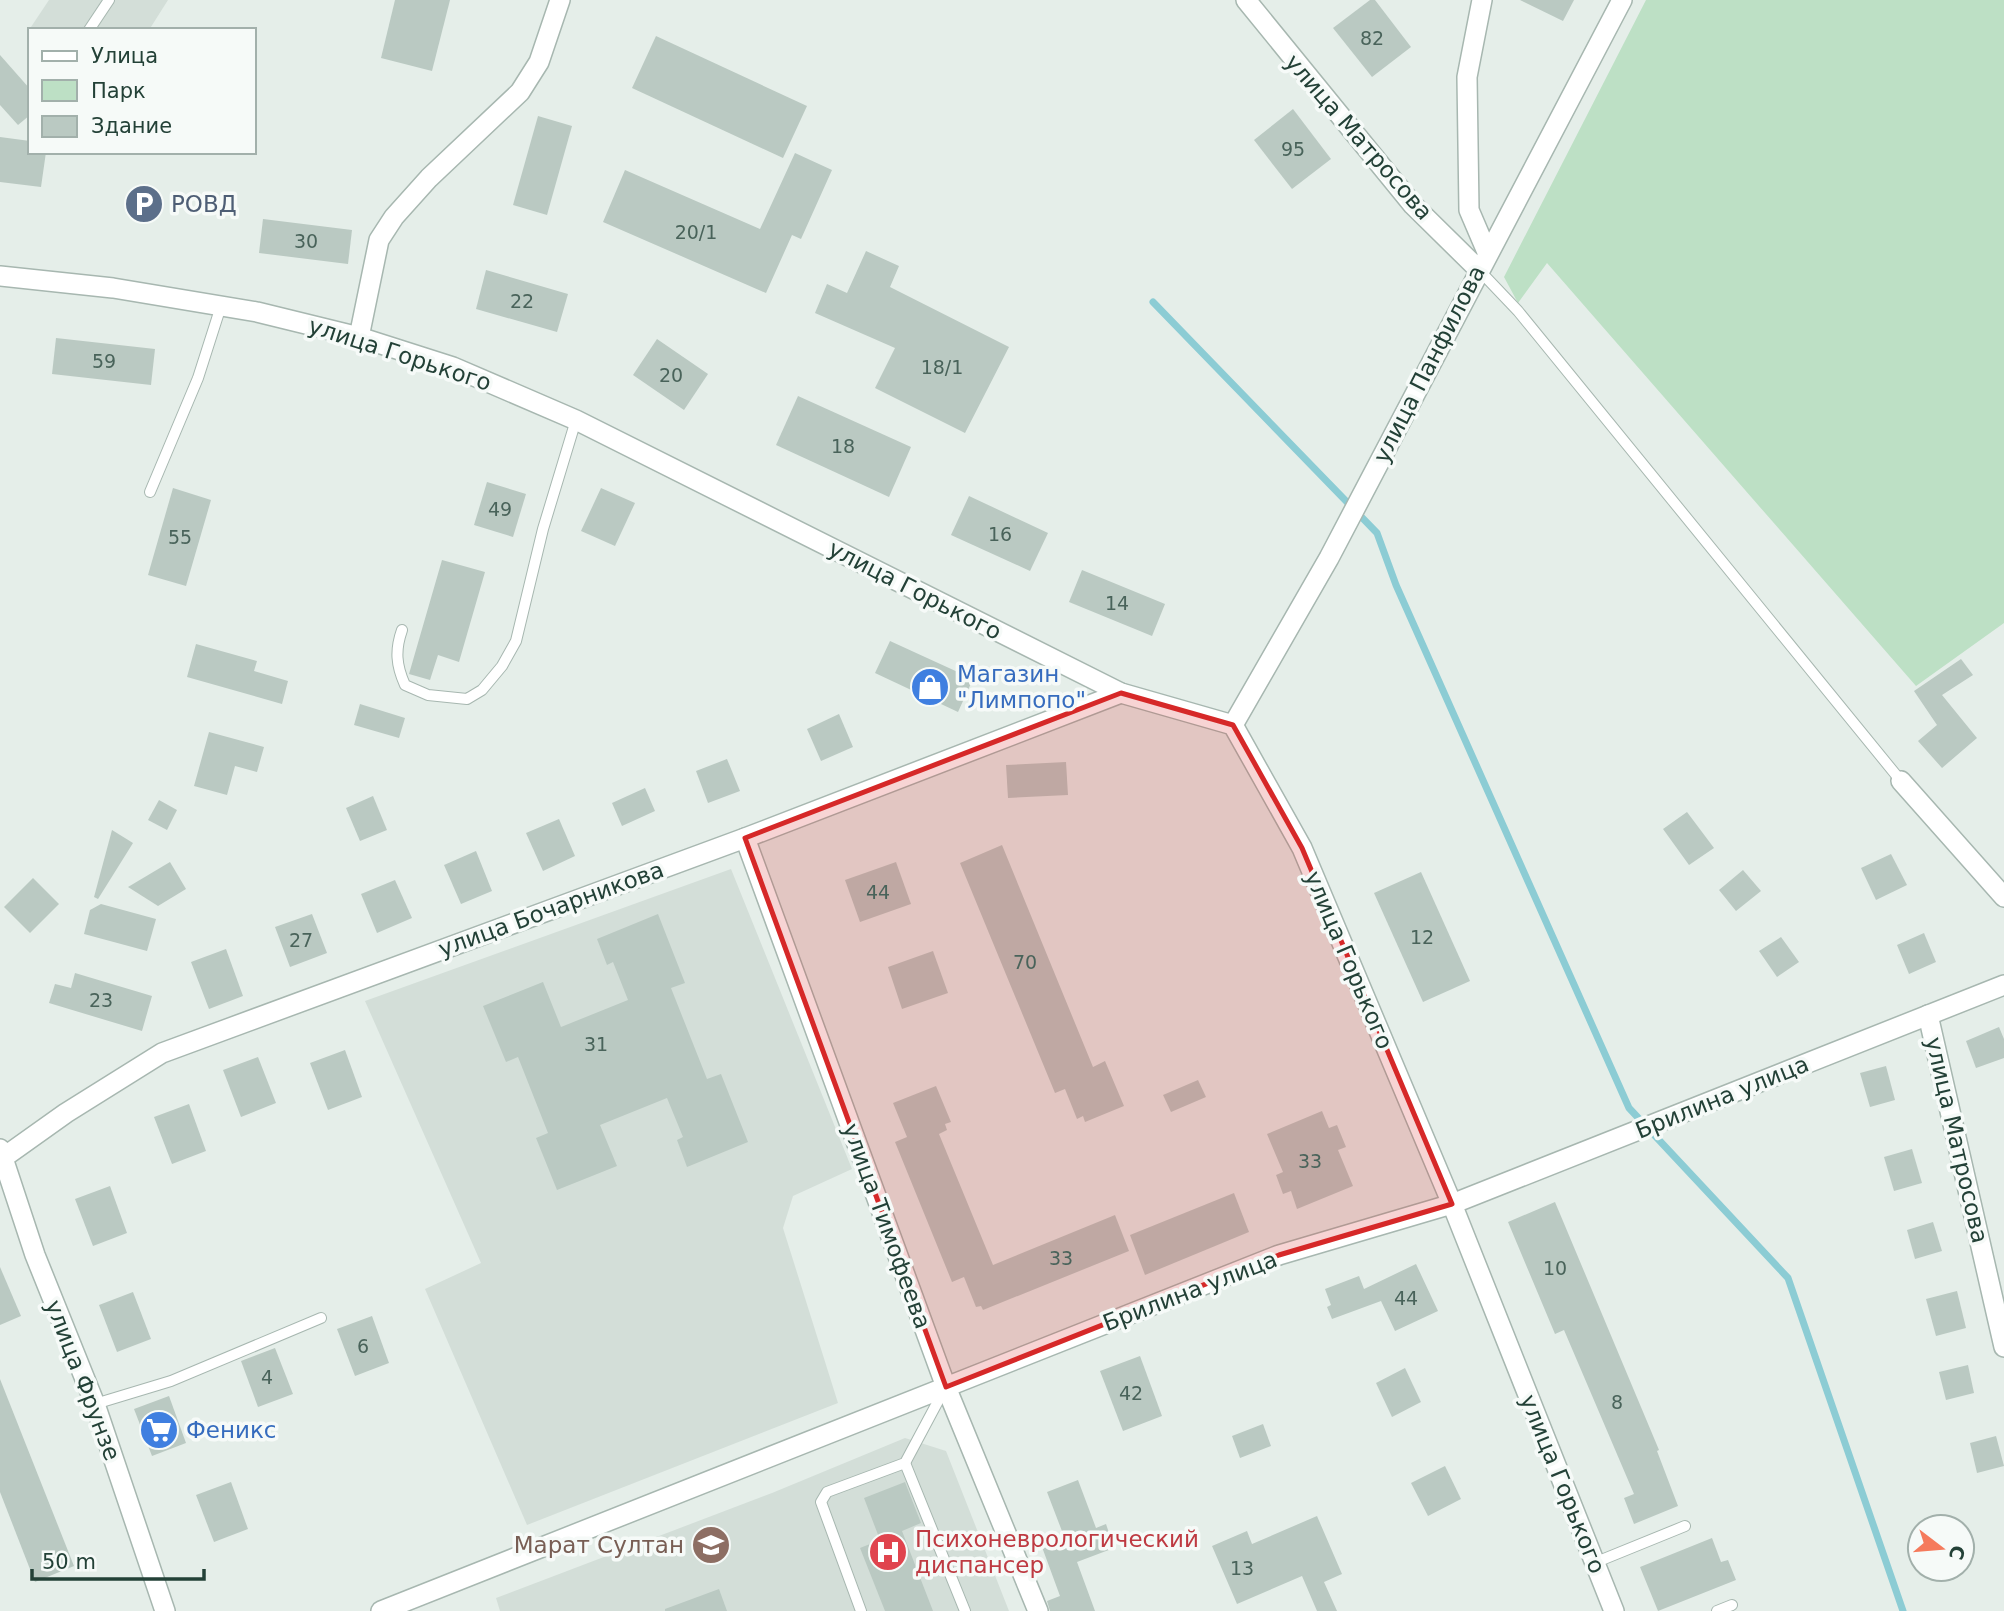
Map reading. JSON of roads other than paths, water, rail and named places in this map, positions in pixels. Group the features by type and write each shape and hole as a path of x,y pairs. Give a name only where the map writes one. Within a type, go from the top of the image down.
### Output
{"street":[{"path":"359,337 379,240 394,217 429,178 520,92 539,62 560,0"},
{"name":"улица Матросова","path":"1245,0 1413,205 1483,261"},
{"path":"1482,0 1467,77 1469,209 1483,261"},
{"name":"улица Панфилова","path":"1233,725 1329,558 1622,0"},
{"name":"улица Горького","path":"0,276 113,288 221,306 359,337 453,368 576,420 1121,693 1233,725 1302,848 1452,1204 1614,1611"},
{"name":"улица Бочарникова","path":"1,1156 162,1053 745,838 1121,693"},
{"path":"1901,781 2004,897"},
{"name":"улица Тимофеева","path":"745,838 946,1387 1038,1611"},
{"name":"Брилина улица","path":"380,1611 1279,1255 1452,1204 2004,985"},
{"name":"улица Матросова","path":"1928,1016 2004,1347"},
{"name":"улица Фрунзе","path":"1,1156 35,1255 95,1404 164,1611"}],"lane":[{"path":"90,28 109,0"},
{"path":"1483,261 1518,311 1901,781"},
{"path":"150,492 198,378 221,306"},
{"path":"402,629 396,647 398,669 405,685 428,695 467,699 482,690 502,666 516,641 543,529 576,420"},
{"path":"95,1404 171,1381 321,1318"},
{"path":"861,1611 821,1502 827,1492 905,1463 946,1387"},
{"path":"905,1463 965,1611"},
{"path":"1594,1563 1685,1526"},
{"path":"1717,1611 1732,1605"}],"waterway":[{"path":"1153,302 1377,533 1396,585 1629,1108 1788,1278 1903,1611"}],"place":[{"name":"РОВД","path":"144,204"},
{"name":"Магазин \"Лимпопо\"","path":"930,687"},
{"name":"Феникс","path":"159,1430"},
{"name":"Марат Султан","path":"711,1545"},
{"name":"Психоневрологический диспансер","path":"888,1552"}]}
